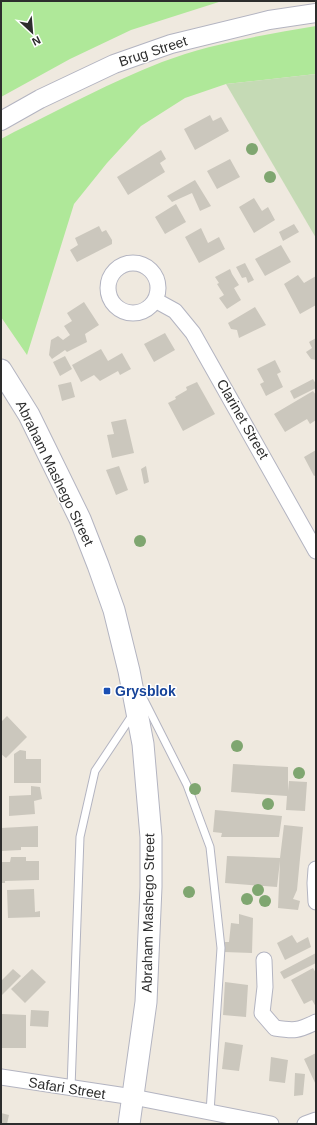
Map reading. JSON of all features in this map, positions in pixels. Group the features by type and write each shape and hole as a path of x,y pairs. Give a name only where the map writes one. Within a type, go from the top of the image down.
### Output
{"main road":[{"name":"Abraham Mashego Street","path":"1,370 29,415 80,519 114,610 129,671 143,744 151,837 151,886 146,1002 129,1124"}],"street":[{"name":"Brug Street","path":"1,121 40,99 114,64 171,44 269,20 316,13"},
{"name":"Clarinet Street","path":"155,300 175,311 193,333 316,551"},
{"path":"316,869 316,902"},
{"path":"264,960 265,986 262,1013 275,1028 300,1030 316,1022"},
{"name":"Safari Street","path":"1,1078 133,1098 271,1124"},
{"path":"305,1124 316,1120"}],"lane":[{"path":"129,671 187,784 210,847 221,948 210,1112"},
{"path":"70,1088 80,837 95,771 136,709"}],"green space":[{"path":"1,1 222,1 131,30 70,59 1,97"},
{"path":"316,26 316,74 226,84 185,98 141,126 107,163 74,204 27,355 1,317 1,139 106,87 181,55 258,36"},
{"path":"316,74 316,238 226,84"}],"building":[{"path":"210,115 213,121 221,117 229,131 195,150 184,129"},
{"path":"161,150 166,159 160,163 165,172 128,195 117,177"},
{"path":"230,159 240,177 217,189 207,171"},
{"path":"195,180 211,206 200,211 192,193 172,202 167,196"},
{"path":"254,198 262,211 268,207 275,220 254,233 239,207"},
{"path":"176,204 186,222 165,234 155,217"},
{"path":"294,224 299,232 283,241 279,232"},
{"path":"99,226 102,232 106,230 112,240 112,244 77,262 70,250 78,245 75,238"},
{"path":"201,228 208,243 219,237 225,249 199,263 185,237"},
{"path":"281,245 291,262 265,276 255,259"},
{"path":"245,263 254,280 248,283 246,277 242,278 236,267"},
{"path":"230,269 239,285 234,288 241,300 227,309 219,298 224,295 217,284 219,283 215,277"},
{"path":"298,275 304,283 316,276 316,305 300,314 284,284"},
{"path":"84,302 99,325 85,334 87,342 67,352 65,350 52,359 49,355 51,340 58,336 63,340 70,335 64,326 72,321 67,313"},
{"path":"255,307 266,325 239,338 237,330 231,329 228,323"},
{"path":"165,333 175,350 154,362 144,344"},
{"path":"316,338 316,360 311,359 306,352 312,348 309,342"},
{"path":"101,349 108,361 122,353 131,369 120,375 118,371 100,381 94,375 81,382 72,365"},
{"path":"65,356 72,369 60,376 53,362"},
{"path":"275,360 281,372 277,374 283,387 266,396 260,384 264,382 257,369"},
{"path":"313,379 316,384 316,388 294,399 290,391"},
{"path":"71,382 75,397 62,401 58,385"},
{"path":"197,382 215,414 183,431 168,403 176,399 175,397 187,390 186,387"},
{"path":"313,391 316,395 316,420 310,424 307,419 285,432 274,414"},
{"path":"126,419 134,453 112,458 107,435 114,434 111,422"},
{"path":"316,450 316,475 314,476 304,457"},
{"path":"119,466 128,490 116,495 106,470"},
{"path":"146,466 149,482 144,484 141,469"},
{"path":"7,716 27,737 6,758 1,754 1,722"},
{"path":"20,750 26,751 26,759 41,759 41,783 14,783 14,754"},
{"path":"233,764 288,767 288,791 289,781 307,782 305,811 286,810 287,796 231,792"},
{"path":"31,786 40,787 42,799 34,801 35,814 9,816 9,796 31,795"},
{"path":"215,810 282,816 279,837 221,837 222,833 213,832"},
{"path":"284,825 303,827 297,890 293,899 300,901 298,910 278,908 280,861 277,887 225,883 227,856 280,858"},
{"path":"38,826 38,847 21,847 21,850 1,851 1,828"},
{"path":"11,857 26,857 26,861 39,861 39,880 5,881 5,883 1,883 1,862 10,862"},
{"path":"34,889 35,912 40,911 40,917 8,918 7,890"},
{"path":"239,914 253,918 252,953 224,952 225,942 229,942 231,923 239,924"},
{"path":"292,935 297,943 308,937 311,947 285,960 277,943"},
{"path":"316,953 316,963 284,979 280,972"},
{"path":"313,968 316,973 316,1007 312,1000 304,1004 291,980"},
{"path":"13,969 21,976 2,995 1,981"},
{"path":"32,969 46,982 25,1003 11,989"},
{"path":"225,982 248,985 246,1017 223,1015"},
{"path":"31,1010 49,1011 48,1027 30,1026"},
{"path":"2,1014 26,1015 26,1048 1,1048"},
{"path":"225,1042 243,1045 239,1071 222,1069"},
{"path":"316,1053 316,1085 304,1059"},
{"path":"271,1057 288,1060 285,1083 269,1081"},
{"path":"295,1073 305,1074 303,1095 294,1096"},
{"path":"1,1113 9,1115 7,1124 1,1124"}],"place":[{"name":"Grysblok","path":"107,691"}]}
